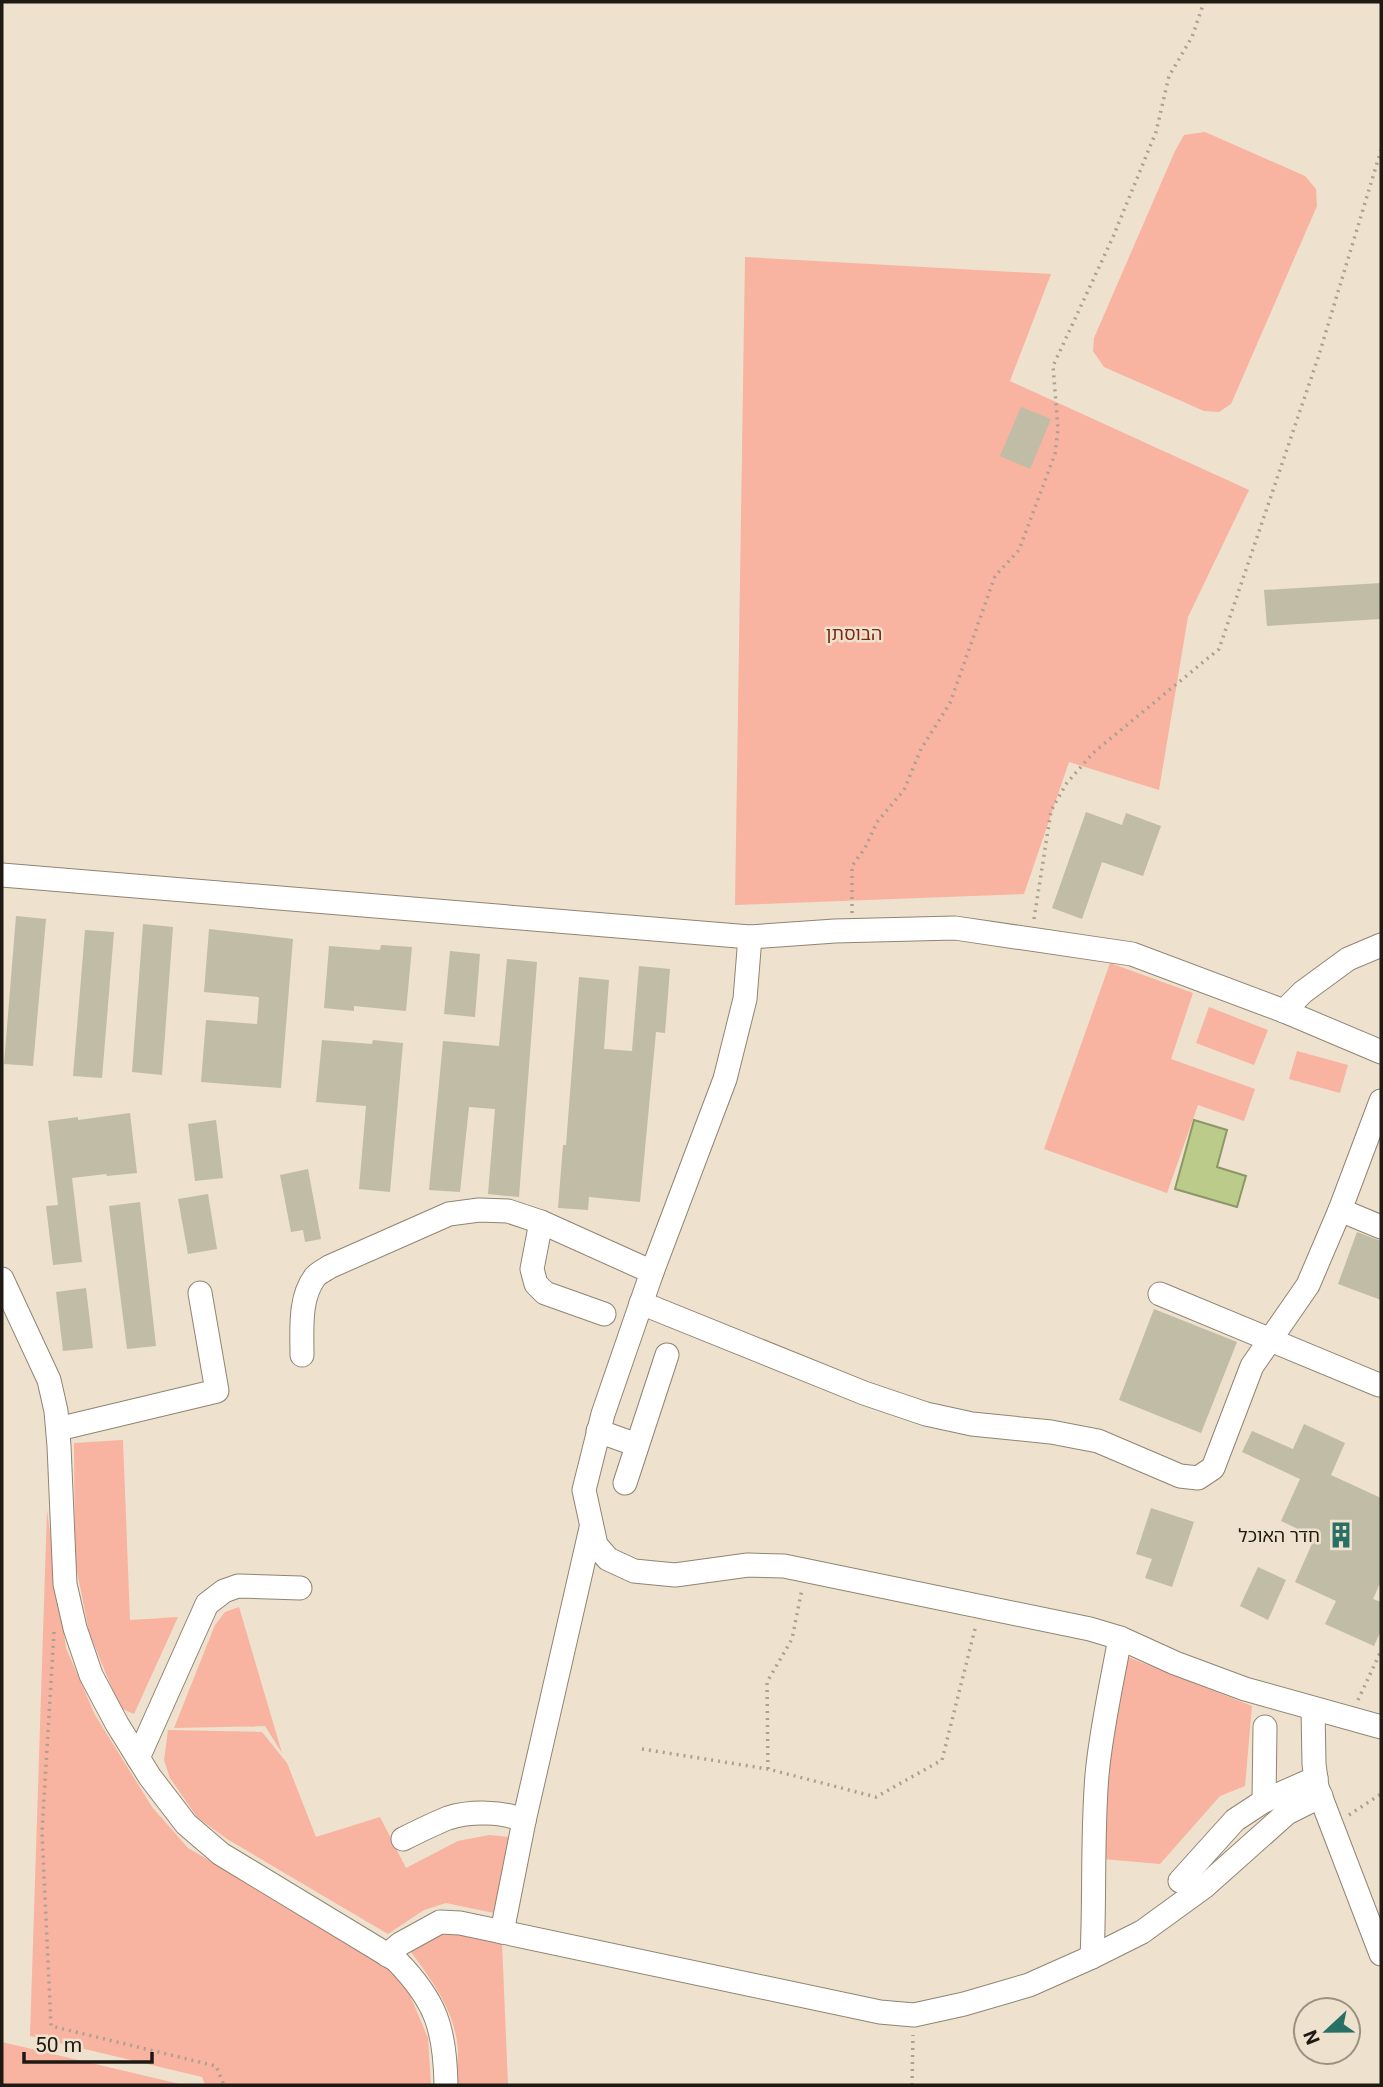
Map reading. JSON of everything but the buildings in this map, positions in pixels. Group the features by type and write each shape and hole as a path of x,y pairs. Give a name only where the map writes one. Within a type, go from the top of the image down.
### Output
{"street":[{"path":"2,875 750,937 852,930 955,928 1132,954 1284,1011 1381,1052"},
{"path":"750,937 746,999 725,1079 652,1272 598,1431 584,1490 596,1545 608,1559 634,1571 676,1575 748,1565 784,1566 1090,1629 1245,1689 1381,1727"},
{"path":"1284,1011 1303,992 1339,965 1381,945"},
{"path":"641,1303 864,1393 926,1414 972,1424 1051,1432 1098,1441 1180,1476 1199,1478 1213,1468 1252,1366 1308,1285 1381,1101"},
{"path":"302,1355 303,1312 307,1294 316,1276 329,1267 449,1214 480,1210 508,1212 541,1222 652,1272"},
{"path":"1340,1210 1381,1227"},
{"path":"541,1222 532,1269 536,1284 545,1293 604,1314"},
{"path":"2,1279 50,1380 58,1429 65,1584 75,1628 91,1675 117,1724 150,1777 186,1824 221,1854 396,1960 417,1982 441,2027 446,2085"},
{"path":"58,1429 217,1391 200,1293"},
{"path":"1160,1294 1379,1385"},
{"path":"625,1483 667,1355"},
{"path":"598,1431 637,1446"},
{"path":"502,1931 524,1821 591,1526"},
{"path":"138,1758 207,1604 224,1591 238,1586 300,1588"},
{"path":"1092,1956 1097,1772 1119,1638"},
{"path":"1313,1709 1318,1787 1381,1954"},
{"path":"1264,1801 1265,1727"},
{"path":"387,1955 400,1944 440,1922 460,1923 880,2012 914,2015 1029,1985 1142,1932 1203,1887 1318,1787"},
{"path":"1180,1881 1235,1820 1264,1801 1318,1787"},
{"path":"402,1839 450,1818 489,1813 512,1815 524,1821"}],"path":[{"path":"852,930 852,866 865,848 877,822 904,790 921,749 950,703 995,576 1019,550 1055,454 1058,429 1052,366 1113,237 1156,132 1169,76 1192,37 1204,2"},
{"path":"1031,938 1051,811 1066,783 1093,753 1219,649 1318,358 1381,150"},
{"path":"768,1769 767,1682 792,1639 806,1570"},
{"path":"642,1749 768,1769 876,1797 942,1760 981,1606"},
{"path":"54,1627 42,1832 51,2026 216,2066 224,2085"},
{"path":"1357,1702 1381,1651"},
{"path":"1333,1825 1381,1794"},
{"path":"912,2085 914,2015"}],"green space":[{"path":"1205,132 1305,176 1316,189 1317,206 1231,404 1219,412 1204,411 1104,367 1093,351 1094,338 1175,151 1184,135"},
{"name":"הבוסתן","path":"745,257 1051,274 1010,381 1249,490 1188,617 1159,790 1069,762 1024,894 735,905"},
{"path":"1110,963 1193,993 1171,1059 1255,1089 1244,1121 1198,1105 1167,1193 1044,1149"},
{"path":"1209,1007 1268,1030 1254,1065 1196,1043"},
{"path":"1297,1051 1348,1065 1340,1093 1289,1079"},
{"path":"123,1440 130,1620 178,1617 134,1714 120,1708 89,1632 75,1561 74,1443"},
{"path":"47,1510 66,1648 95,1715 152,1807 188,1848 340,1937 390,1970 409,1993 428,2038 431,2085 205,2085 202,2077 30,2036"},
{"path":"239,1607 282,1753 265,1726 174,1728 215,1625 225,1612"},
{"path":"1123,1655 1252,1706 1245,1786 1220,1796 1160,1864 1103,1859 1104,1797"},
{"path":"168,1730 262,1732 287,1763 316,1837 380,1817 406,1868 458,1841 489,1835 511,1837 494,1913 446,1903 424,1910 388,1934 227,1839 197,1817 170,1778 164,1760"},
{"path":"449,1933 502,1943 508,2085 455,2085 458,2052 453,2024 435,1986 411,1952 425,1939"},
{"path":"2,2042 184,2085 2,2085"}],"shaded area":[{"path":"1194,1120 1227,1130 1217,1167 1246,1176 1237,1207 1175,1189"}],"place":[{"name":"חדר האוכל","path":"1341,1535"}]}
